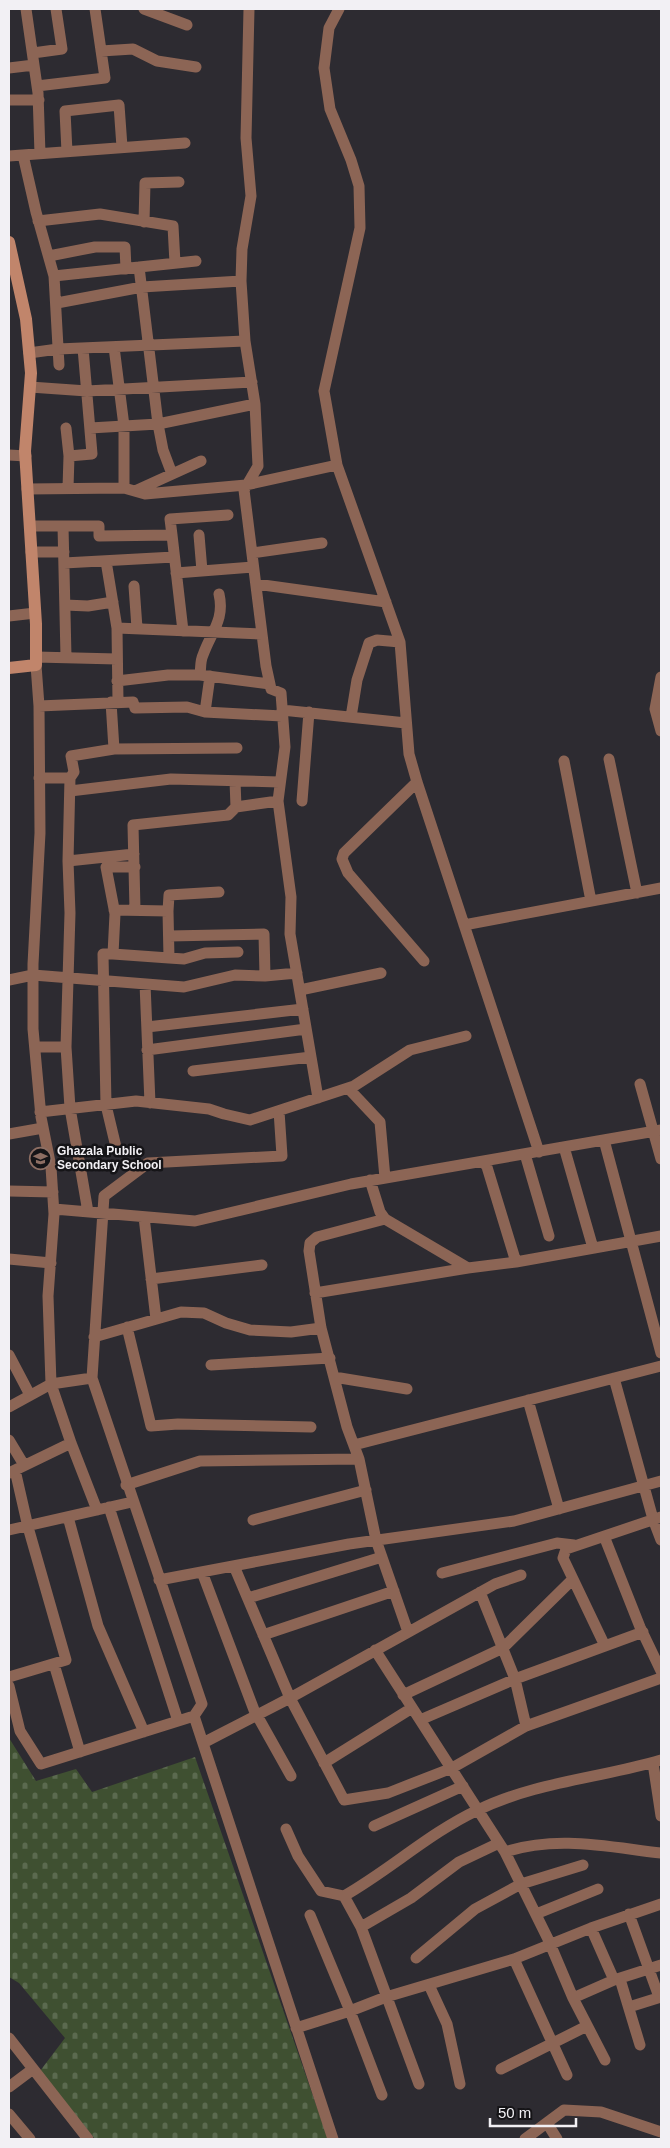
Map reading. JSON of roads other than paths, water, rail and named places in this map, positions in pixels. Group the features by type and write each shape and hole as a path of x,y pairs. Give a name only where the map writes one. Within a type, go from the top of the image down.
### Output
{"street":[{"path":"26,9 39,100 40,154"},
{"path":"33,53 62,49 56,9"},
{"path":"37,86 105,78 95,9"},
{"path":"144,9 187,25"},
{"path":"249,9 246,138 251,196 242,249 240,281 245,341 255,404 258,466 244,490 270,689 281,693 285,747 278,801 291,897 290,934 318,1098"},
{"path":"339,9 329,28 324,68 330,110 351,160 359,186 360,228 324,391 337,465 400,642 409,754 416,782 539,1152"},
{"path":"101,51 133,49 157,60 196,67"},
{"path":"9,68 34,65"},
{"path":"9,100 39,100"},
{"path":"67,152 65,111 119,105 122,147"},
{"path":"9,156 185,142"},
{"path":"23,155 38,221 54,276 57,302 58,366"},
{"path":"144,222 145,183 179,182"},
{"path":"38,221 100,214 173,226 175,264"},
{"path":"9,242 10,256 26,319 31,373 26,456 39,706 40,833 33,975 35,1047 40,1112 51,1167 54,1209 48,1312 51,1384 71,1442 103,1508 178,1721"},
{"path":"49,256 95,247 124,247 126,269"},
{"path":"54,276 196,261"},
{"path":"139,267 158,424 163,450 172,474"},
{"path":"57,302 142,287 240,281"},
{"path":"29,353 58,349 245,341"},
{"path":"114,347 124,426 124,488"},
{"path":"69,456 92,454 83,348"},
{"path":"30,387 87,391 252,382"},
{"path":"90,428 158,424 255,404"},
{"path":"66,428 69,456 68,488"},
{"path":"9,455 26,456"},
{"path":"135,491 201,461"},
{"path":"27,489 124,488 144,494 246,485 337,465"},
{"path":"183,631 170,518 228,515"},
{"path":"30,526 99,526 99,536 172,536"},
{"path":"63,526 66,657"},
{"path":"199,535 202,571"},
{"path":"252,553 322,543"},
{"path":"31,552 64,558 106,561 174,557"},
{"path":"106,561 117,628 114,749"},
{"path":"176,573 253,567"},
{"path":"256,584 386,602"},
{"path":"134,586 137,628"},
{"path":"205,712 205,676 202,656 215,632 222,607 219,594"},
{"path":"65,605 88,606 113,602"},
{"path":"9,616 35,613"},
{"path":"117,628 262,634"},
{"path":"351,717 353,697 369,643 377,640 400,642"},
{"path":"9,668 36,661 66,657 116,659"},
{"path":"117,681 168,675 205,676 270,684"},
{"path":"661,677 655,709 661,732"},
{"path":"39,706 133,702 135,708 187,706 205,712 309,712 406,723"},
{"path":"302,801 309,712"},
{"path":"88,1212 70,1108 66,1047 70,913 68,861 70,778 74,772 71,756 114,749 237,748"},
{"path":"609,759 637,893"},
{"path":"564,761 591,901"},
{"path":"39,778 70,778"},
{"path":"70,791 171,779 279,782"},
{"path":"235,780 236,807"},
{"path":"416,782 344,853 342,859 348,873 424,961"},
{"path":"135,910 133,824 228,815 236,807 278,801"},
{"path":"68,861 134,854"},
{"path":"113,954 114,910 106,868 135,867"},
{"path":"464,925 661,888"},
{"path":"169,958 169,894 219,892"},
{"path":"114,910 168,911"},
{"path":"169,936 264,934 265,976"},
{"path":"116,1147 106,1104 103,954 184,959 205,953 238,952"},
{"path":"9,980 33,975 184,986 235,975 265,976 297,973"},
{"path":"300,990 381,973"},
{"path":"145,984 150,1103"},
{"path":"147,1027 303,1009"},
{"path":"148,1050 306,1029"},
{"path":"40,1112 136,1101 209,1109 250,1120 348,1088 410,1050 466,1036"},
{"path":"35,1047 66,1047"},
{"path":"193,1071 311,1057"},
{"path":"640,1084 657,1131 661,1159"},
{"path":"348,1088 380,1122 385,1178"},
{"path":"9,1686 20,1731 41,1764 194,1716 202,1704 126,1485 92,1378 104,1196 148,1163 282,1156 279,1111"},
{"path":"9,1134 43,1128"},
{"path":"54,1209 195,1221 319,1190 370,1180 657,1131"},
{"path":"604,1140 661,1353"},
{"path":"564,1147 593,1248"},
{"path":"525,1154 549,1236"},
{"path":"483,1161 487,1167 516,1262"},
{"path":"370,1180 380,1212 385,1219 468,1268"},
{"path":"9,1191 53,1192"},
{"path":"144,1217 156,1319"},
{"path":"385,1219 317,1237 310,1243 309,1251 321,1328 347,1427 359,1459 376,1540 408,1632"},
{"path":"315,1293 516,1262 661,1236"},
{"path":"9,1259 51,1263"},
{"path":"151,1279 262,1265"},
{"path":"94,1337 181,1312 204,1313 226,1323 250,1330 291,1332 321,1328"},
{"path":"127,1327 151,1426 178,1424 311,1427"},
{"path":"9,1356 30,1396"},
{"path":"211,1365 330,1358"},
{"path":"354,1444 661,1366"},
{"path":"334,1377 407,1389"},
{"path":"9,1407 51,1384 92,1378"},
{"path":"614,1378 644,1485 657,1518 661,1540"},
{"path":"528,1400 560,1509"},
{"path":"9,1440 28,1527 66,1660 9,1677"},
{"path":"16,1469 71,1442"},
{"path":"126,1485 200,1461 359,1459"},
{"path":"159,1580 376,1540 514,1521 661,1481"},
{"path":"253,1520 366,1490"},
{"path":"9,1530 132,1502"},
{"path":"68,1517 98,1626 144,1732"},
{"path":"604,1646 563,1558 566,1549 657,1518"},
{"path":"604,1536 661,1671"},
{"path":"442,1573 557,1543 577,1545"},
{"path":"248,1598 382,1557"},
{"path":"234,1566 290,1698 344,1800 388,1793 452,1768 526,1726 661,1678"},
{"path":"202,1572 254,1710 291,1776"},
{"path":"203,1743 290,1698 495,1584 521,1575"},
{"path":"403,1695 503,1648 573,1579"},
{"path":"263,1635 394,1591"},
{"path":"480,1592 515,1679 526,1726"},
{"path":"420,1720 515,1679 643,1632"},
{"path":"375,1650 502,1848 536,1914 573,1998 604,2060"},
{"path":"54,1664 80,1752"},
{"path":"324,1763 412,1708"},
{"path":"194,1716 333,2139"},
{"path":"286,1829 298,1856 321,1891 344,1896 367,1883 413,1848 478,1810 520,1793 657,1761 661,1816"},
{"path":"374,1826 463,1786"},
{"path":"361,1927 411,1898 459,1862 502,1848 519,1848 565,1842 661,1853"},
{"path":"416,1958 476,1909 521,1884 582,1865"},
{"path":"536,1914 598,1890"},
{"path":"344,1896 361,1927 419,2084"},
{"path":"296,2028 350,2011 386,1997 514,1959 591,1928 661,1904"},
{"path":"629,2007 660,1997 630,1914"},
{"path":"310,1915 350,2011 382,2096"},
{"path":"591,1928 629,2007 640,2045"},
{"path":"514,1959 567,2075"},
{"path":"573,1998 617,1979 661,1965"},
{"path":"430,1984 447,2024 460,2084"},
{"path":"501,2069 587,2026"},
{"path":"9,2038 88,2139"},
{"path":"9,2087 33,2070"},
{"path":"525,2139 564,2110 601,2112 661,2132"},
{"path":"9,2114 30,2139"},
{"path":"547,2123 557,2139"}],"place":[{"name":"Ghazala Public Secondary School","path":"41,1158"}]}
